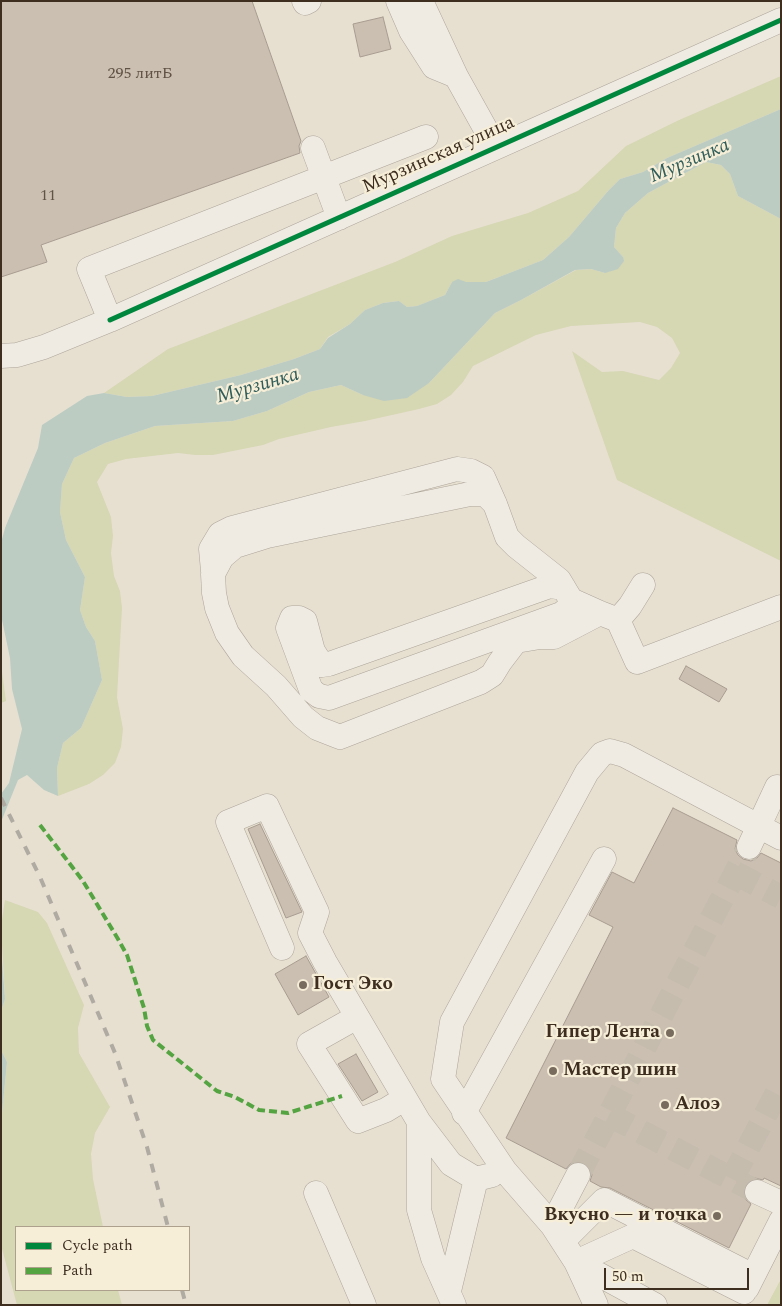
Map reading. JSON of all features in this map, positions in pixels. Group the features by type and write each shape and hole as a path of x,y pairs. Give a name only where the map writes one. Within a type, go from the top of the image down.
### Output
{"street":[{"path":"304,1 305,3 309,1"},
{"path":"398,1 411,31 434,67 456,76"},
{"path":"421,1 456,76 495,146"},
{"name":"Мурзинская улица","path":"1,356 16,355 44,347 110,320 495,146 781,20"},
{"path":"110,320 90,269 426,137"},
{"path":"313,148 339,218"},
{"path":"470,494 485,494 494,504 507,537 560,580 568,594 569,608 561,614 491,649 492,675 481,682 340,737 317,728 303,717 276,686 243,656 227,633 217,608 213,574 222,558 235,546 267,536 470,494"},
{"path":"643,585 630,606 609,617 554,637 516,641 329,698 319,696 311,690 288,628 292,618 299,618 305,621 313,651 322,665 329,664 550,586 609,617 637,662 781,607"},
{"path":"477,612 492,595 504,591"},
{"path":"596,1305 576,1262 557,1233 505,1171 464,1113 443,1079 452,1022 587,772 602,754 610,751 624,755 754,837 781,838"},
{"path":"754,837 777,787 781,790"},
{"path":"310,933 275,951 228,822 267,806 317,912 310,933 324,962 404,1099 451,1164 476,1179 505,1171"},
{"path":"464,1113 604,860"},
{"path":"357,1017 309,1044 358,1121 386,1110 404,1099"},
{"path":"419,1122 419,1210 433,1258 452,1298"},
{"path":"557,1233 578,1175"},
{"path":"452,1298 476,1179"},
{"path":"757,1192 781,1203"},
{"path":"316,1194 364,1305"},
{"path":"557,1233 604,1200 745,1291"},
{"path":"745,1291 781,1221"},
{"path":"576,1262 633,1236 745,1291"},
{"path":"576,1262 655,1305"}],"green space":[{"path":"781,76 781,109 667,158 643,172 620,179 569,237 543,260 486,282 452,282 445,295 417,306 407,307 399,301 383,303 365,310 350,324 328,337 320,349 294,359 241,375 152,396 127,397 104,393 168,349 395,262 452,236 528,213 578,191 626,146 679,120"},
{"path":"706,162 721,165 730,174 738,196 781,219 781,561 617,480 572,351 602,372 623,371 659,380 671,368 680,353 672,338 657,327 640,322 571,326 536,335 473,366 463,382 451,395 437,404 419,409 331,427 279,439 263,445 213,455 178,453 126,459 108,464 97,482 111,517 113,536 111,553 114,576 120,591 122,608 117,697 123,729 121,747 115,763 103,775 89,784 58,796 57,768 63,743 81,728 102,680 95,641 86,627 80,610 85,577 66,540 60,512 62,484 74,458 105,443 155,426 233,421 267,411 309,392 341,385 363,395 429,383 495,313 576,270 591,269 605,273 623,257 614,247 616,228 625,213 648,193"},
{"path":"1,664 6,701 1,703"},
{"path":"5,900 38,912 47,923 84,1005 78,1028 79,1053 110,1107 95,1133 91,1154 93,1179 103,1226 15,1226 15,1291 118,1291 122,1305 17,1305 1,1245 1,1123 7,1062 1,1050 1,1011 5,999 1,926"},
{"path":"781,1279 781,1305 767,1305"}],"water":[{"name":"Мурзинка","path":"781,109 781,219 738,196 730,174 721,165 706,162 648,193 625,213 616,228 614,247 623,257 624,261 618,269 605,273 591,269 575,270 495,313 429,383 407,398 384,401 363,395 341,385 309,392 267,411 233,421 155,426 105,443 74,458 62,484 60,512 66,540 85,577 80,610 86,627 95,641 102,680 81,728 63,743 57,768 58,796 44,790 27,775 18,780 1,822 1,794 9,783 22,729 12,689 10,658 1,615 1,543 5,528 38,448 42,425 87,396 104,393 127,397 152,396 241,375 294,359 320,349 328,338 350,324 365,310 383,303 399,301 407,307 417,306 445,295 452,282 458,279 466,282 486,282 543,260 569,237 620,179 643,172 667,158"},
{"path":"1,946 5,999 1,1011"},
{"path":"1,1050 7,1062 1,1123"}],"building":[{"path":"1,1 252,1 301,141 299,146 300,153 41,245 47,262 1,277"},
{"path":"383,17 391,49 360,57 353,24"},
{"path":"686,666 727,689 719,702 679,679"},
{"name":"Гипер Лента","path":"673,808 737,840 735,849 743,859 751,861 761,853 781,863 781,1186 764,1178 763,1180 755,1178 749,1181 744,1187 743,1193 746,1200 751,1204 729,1248 610,1188 601,1187 590,1181 592,1175 590,1168 584,1163 578,1161 571,1163 566,1169 506,1138 613,927 589,915 612,872 634,883"},
{"path":"260,824 302,912 286,918 248,829"},
{"name":"Гост Эко","path":"306,956 329,997 298,1015 275,974"},
{"path":"356,1054 378,1092 362,1101 338,1064"}],"tunnel":[{"path":"578,1175 749,847"},
{"path":"735,873 781,897"},
{"path":"732,1179 781,1085"},
{"path":"609,1115 757,1192"}],"railway":[{"path":"1,798 40,877 115,1053 147,1147 168,1226"},
{"path":"182,1291 186,1305"}],"marked path":[{"path":"40,825 83,881 127,955 144,1008 147,1026 153,1040 217,1091 235,1097 259,1110 288,1113 342,1096"}],"cycle path":[{"path":"110,320 781,20"}],"place":[{"name":"Гост Эко","path":"303,985"},
{"name":"Гипер Лента","path":"670,1033"},
{"name":"Мастер шин","path":"553,1071"},
{"name":"Алоэ","path":"665,1105"},
{"name":"Вкусно — и точка","path":"717,1216"}]}
